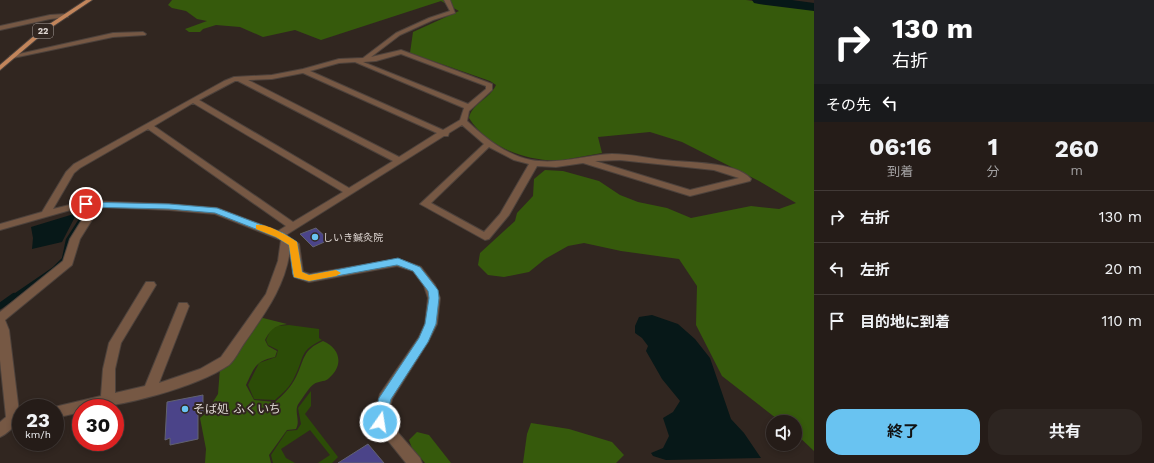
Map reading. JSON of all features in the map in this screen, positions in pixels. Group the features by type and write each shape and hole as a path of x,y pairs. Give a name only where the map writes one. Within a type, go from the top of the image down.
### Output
{"main road":[{"name":"22","path":"0,68 13,56 89,0"}],"street":[{"path":"364,60 398,34 431,19 453,12 447,0"},
{"path":"0,28 50,17 66,16"},
{"path":"13,56 113,35 143,34"},
{"path":"46,213 70,172 77,166 226,82 240,79 272,77 304,71 330,62 376,59 401,52 490,85 489,90 466,110 463,121 445,134 293,227 282,237"},
{"path":"354,60 469,107"},
{"path":"304,71 445,134"},
{"path":"240,79 400,161"},
{"path":"193,100 350,192"},
{"path":"463,121 488,144 514,158 534,163 556,164 583,160 620,157 652,162 702,165 738,173 747,179 690,193 583,160"},
{"path":"148,125 293,227"},
{"path":"488,144 425,204 485,237 504,215 534,163"},
{"path":"0,318 68,263 75,239 97,204"},
{"path":"0,227 73,206 97,204 217,211 282,237 294,244 298,274 309,278 398,262 417,269 429,285 434,298 431,324 424,339 385,398 380,422 415,463"},
{"path":"112,399 150,390 205,373 226,360 272,295 283,261 282,237"},
{"path":"108,399 109,369 115,343 150,285"},
{"path":"150,390 183,306"},
{"path":"0,322 3,330 14,399"},
{"path":"0,431 12,422"}],"green space":[{"path":"172,0 746,0 814,9 814,451 802,440 802,415 772,415 722,376 696,325 697,286 679,259 621,251 584,243 568,246 545,259 529,272 504,277 488,275 478,265 480,253 515,221 517,213 533,196 534,179 545,170 563,171 599,181 620,195 638,202 667,208 691,218 751,206 779,209 796,203 759,181 682,142 650,132 598,137 602,153 563,160 537,159 523,156 498,145 477,129 469,118 477,105 493,90 496,85 490,81 410,53 413,32 459,11 441,1 321,40 295,30 263,37 240,27 216,25 203,29 200,32 189,32 185,29 207,21 197,19 186,11 172,8 168,5"},
{"path":"259,317 287,324 273,329 265,340 268,346 277,351 275,357 259,363 251,374 246,385 254,400 275,402 292,384 305,356 311,348 323,341 334,348 337,353 338,363 336,369 325,381 312,385 299,403 297,406 298,422 296,429 287,430 269,455 271,463 205,463 206,449 200,418 206,413 218,394 220,368"},
{"path":"289,325 319,329 319,338 322,340 309,347 293,380 284,392 275,400 254,399 248,385 259,363 276,357 278,350 268,345 266,340 271,329 278,326"},
{"path":"311,391 311,406 305,414 338,457 332,463 318,463 330,455 310,430 281,449 286,458 295,463 273,463 271,455 287,431 297,430 301,424 298,408"},
{"path":"531,423 569,429 612,442 624,455 616,463 523,463 527,434"},
{"path":"417,432 429,435 451,463 425,463 412,448 409,440"}],"shaded area":[{"path":"77,213 62,242 32,249 33,238 31,227"},
{"path":"652,315 678,324 695,339 710,358 731,419 744,433 761,458 666,460 653,456 651,453 663,448 669,436 663,418 673,412 680,401 662,379 646,351 648,346 642,338 635,333 635,326 639,317"}],"building":[{"name":"しいき鍼灸院","path":"316,228 329,240 313,247 300,234"},
{"name":"そば処 ふくいち","path":"203,395 203,412 198,413 198,439 170,445 170,438 165,440 167,402"},
{"path":"368,444 384,463 338,463"}],"waterway":[{"path":"759,0 814,7"},
{"path":"13,297 54,269 64,259 68,240 88,209"},
{"path":"0,306 14,296"}],"slow traffic":[{"path":"260,227 279,235 294,244 298,274 309,278 336,273"}],"place":[{"name":"しいき鍼灸院","path":"315,237"},
{"name":"そば処 ふくいち","path":"185,409"}],"route":[{"path":"86,204 169,207 217,211 279,235 294,244 298,274 309,278 398,262 409,264 417,269 433,290 434,298 431,324 424,339 385,398 380,422"}]}
